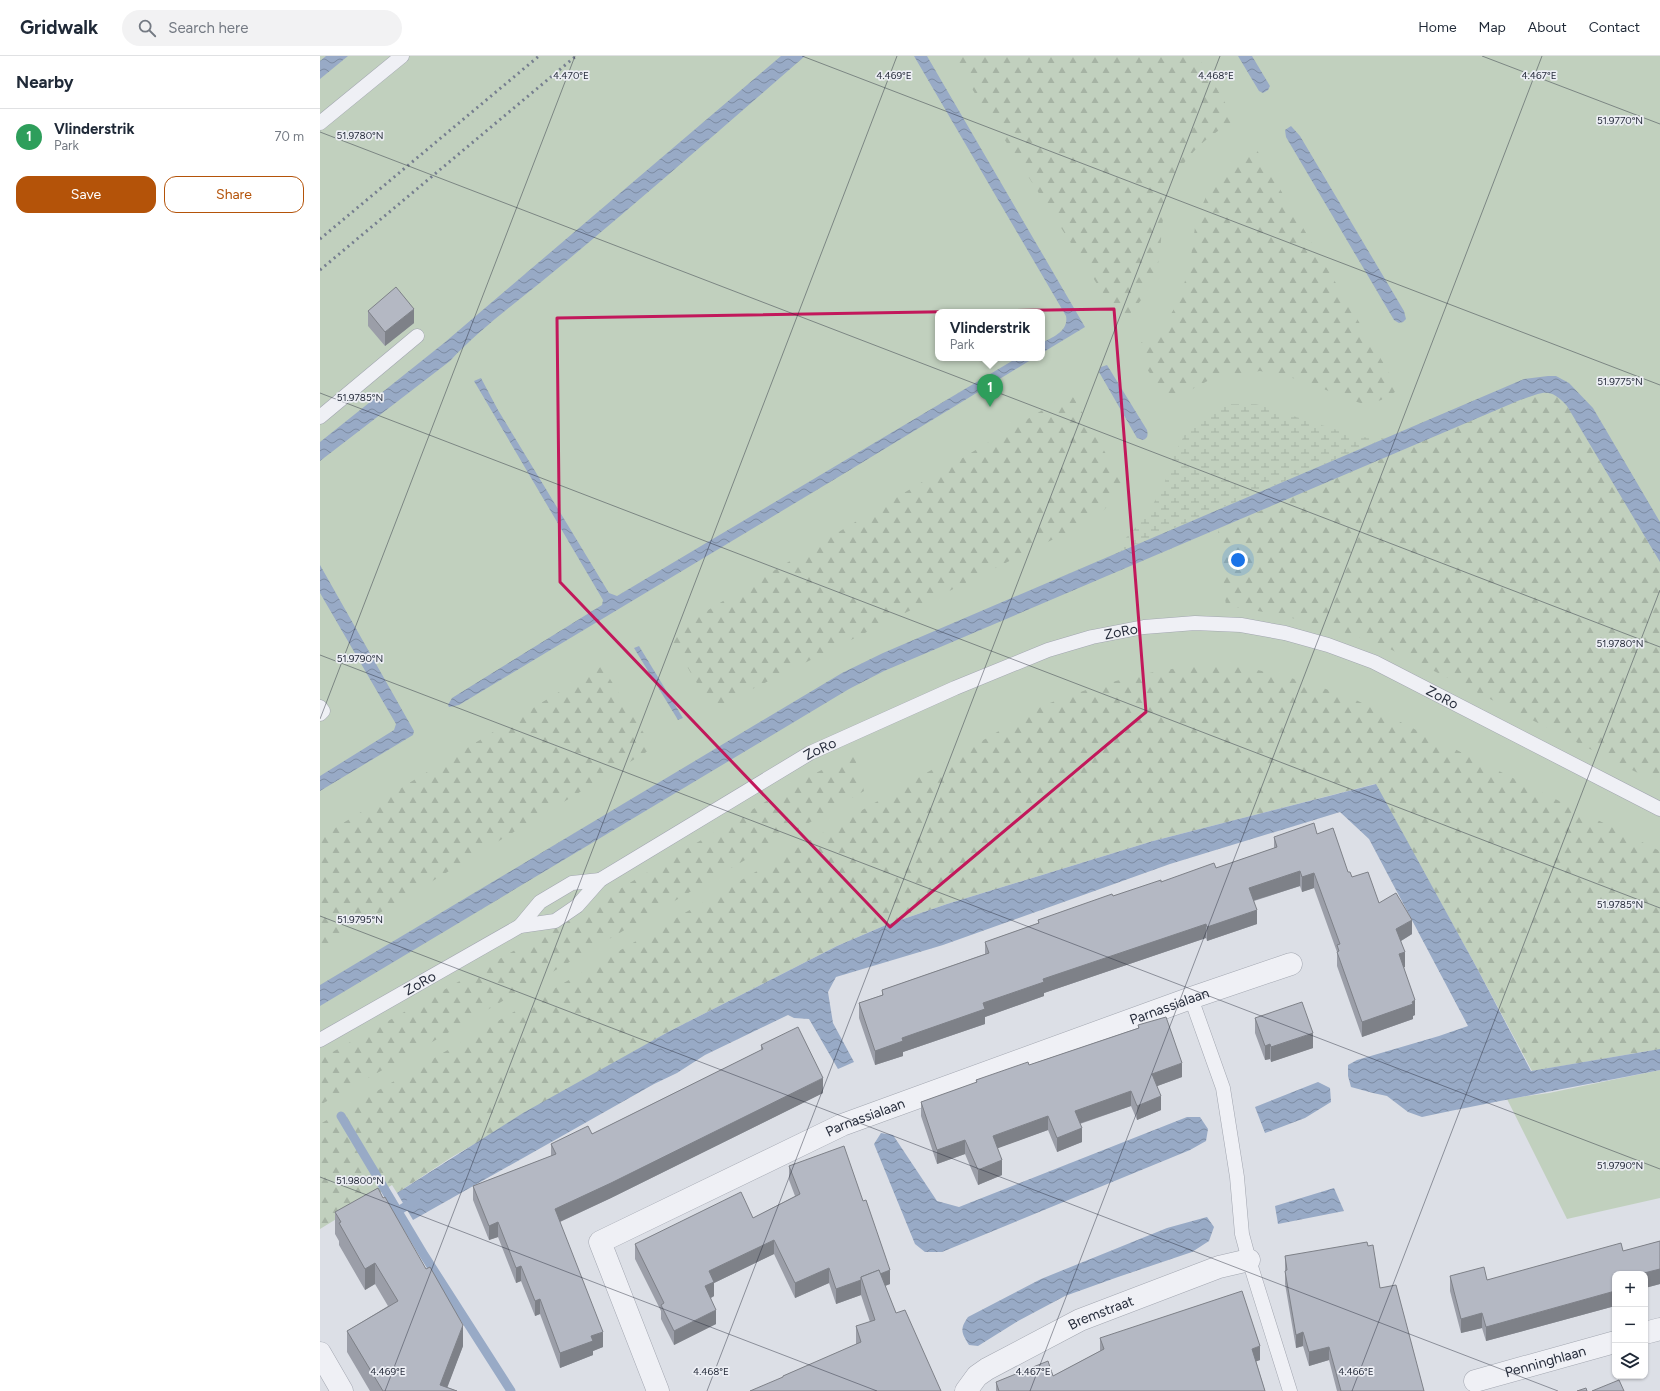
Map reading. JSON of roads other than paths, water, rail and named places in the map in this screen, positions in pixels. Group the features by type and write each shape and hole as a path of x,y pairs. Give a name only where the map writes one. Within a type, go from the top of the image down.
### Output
{"street":[{"name":"Parnassialaan","path":"658,1391 600,1242 842,1125 1191,998 1291,964"},
{"name":"Bremstraat","path":"966,1391 977,1376 987,1369 1080,1320 1219,1267 1249,1260"},
{"path":"1648,1332 1660,1329"},
{"name":"Penninghlaan","path":"1475,1381 1612,1343"},
{"path":"320,1353 342,1391"}],"lane":[{"path":"320,123 402,56"},
{"path":"320,417 417,336"},
{"name":"ZoRo","path":"520,926 555,921 577,906 600,880 810,753 955,688 1048,650 1092,637 1144,627 1195,623 1241,625 1285,633 1328,645 1374,662 1660,809"},
{"path":"320,707 324,711 320,714"},
{"name":"ZoRo","path":"320,1040 520,926 540,902 546,898 572,884 600,880"},
{"path":"1191,998 1223,1088 1237,1177 1242,1234 1290,1391"}],"water":[{"path":"326,56 348,56 320,79 320,61"},
{"path":"781,56 805,56 629,209 493,321 450,361 320,461 320,442 444,343"},
{"path":"914,56 927,56 1085,327 1045,351 1045,341 1063,330 1066,316"},
{"path":"1238,56 1252,56 1270,86 1268,90 1263,93 1259,91"},
{"path":"1291,126 1300,136 1404,311 1406,319 1403,322 1399,323 1394,320 1286,137 1285,130"},
{"path":"1012,361 1029,361 459,705 449,707 448,705 452,698 602,605 603,600 474,381 481,378 498,410 609,593 617,596"},
{"path":"1107,365 1147,430 1147,436 1143,440 1137,438 1099,372 1101,367"},
{"path":"1556,376 1569,383 1593,408 1660,522 1660,562 1567,406 1550,393 1535,395 1520,400 884,671 849,689 320,1006 320,985 842,673 883,653 1524,379"},
{"path":"320,565 414,731 413,735 320,791 320,776 394,730 396,724 320,593"},
{"path":"639,646 683,718 678,720 634,648"},
{"path":"1376,784 1478,970 1531,1071 1660,1049 1660,1070 1422,1117 1408,1112 1387,1096 1351,1087 1348,1076 1348,1065 1357,1060 1468,1026 1369,839 1340,812 1170,864 943,945 836,977 828,992 833,1023 854,1062 838,1069 809,1019 794,1018 788,1015 705,1055 677,1073 654,1084 413,1220 397,1193 523,1113 668,1032 837,946 886,925 947,904 1153,841"},
{"path":"1318,1082 1330,1088 1331,1102 1305,1118 1265,1133 1255,1107"},
{"path":"1187,1117 1200,1117 1208,1129 1206,1141 1190,1150 942,1252 925,1252 915,1244 874,1144 881,1133 893,1135 937,1201 959,1207"},
{"path":"1334,1188 1344,1211 1278,1224 1275,1206"},
{"path":"1207,1217 1214,1227 1209,1241 1192,1252 1065,1296 1018,1321 978,1346 969,1345 962,1331 963,1325 968,1317 1041,1279 1167,1228"}],"waterway":[{"path":"341,1116 424,1255 511,1391"},
{"path":"398,1211 416,1200"}],"railway":[{"path":"320,239 539,56"},
{"path":"320,270 576,56"}],"place":[{"name":"Vlinderstrik","path":"990,407"}]}
